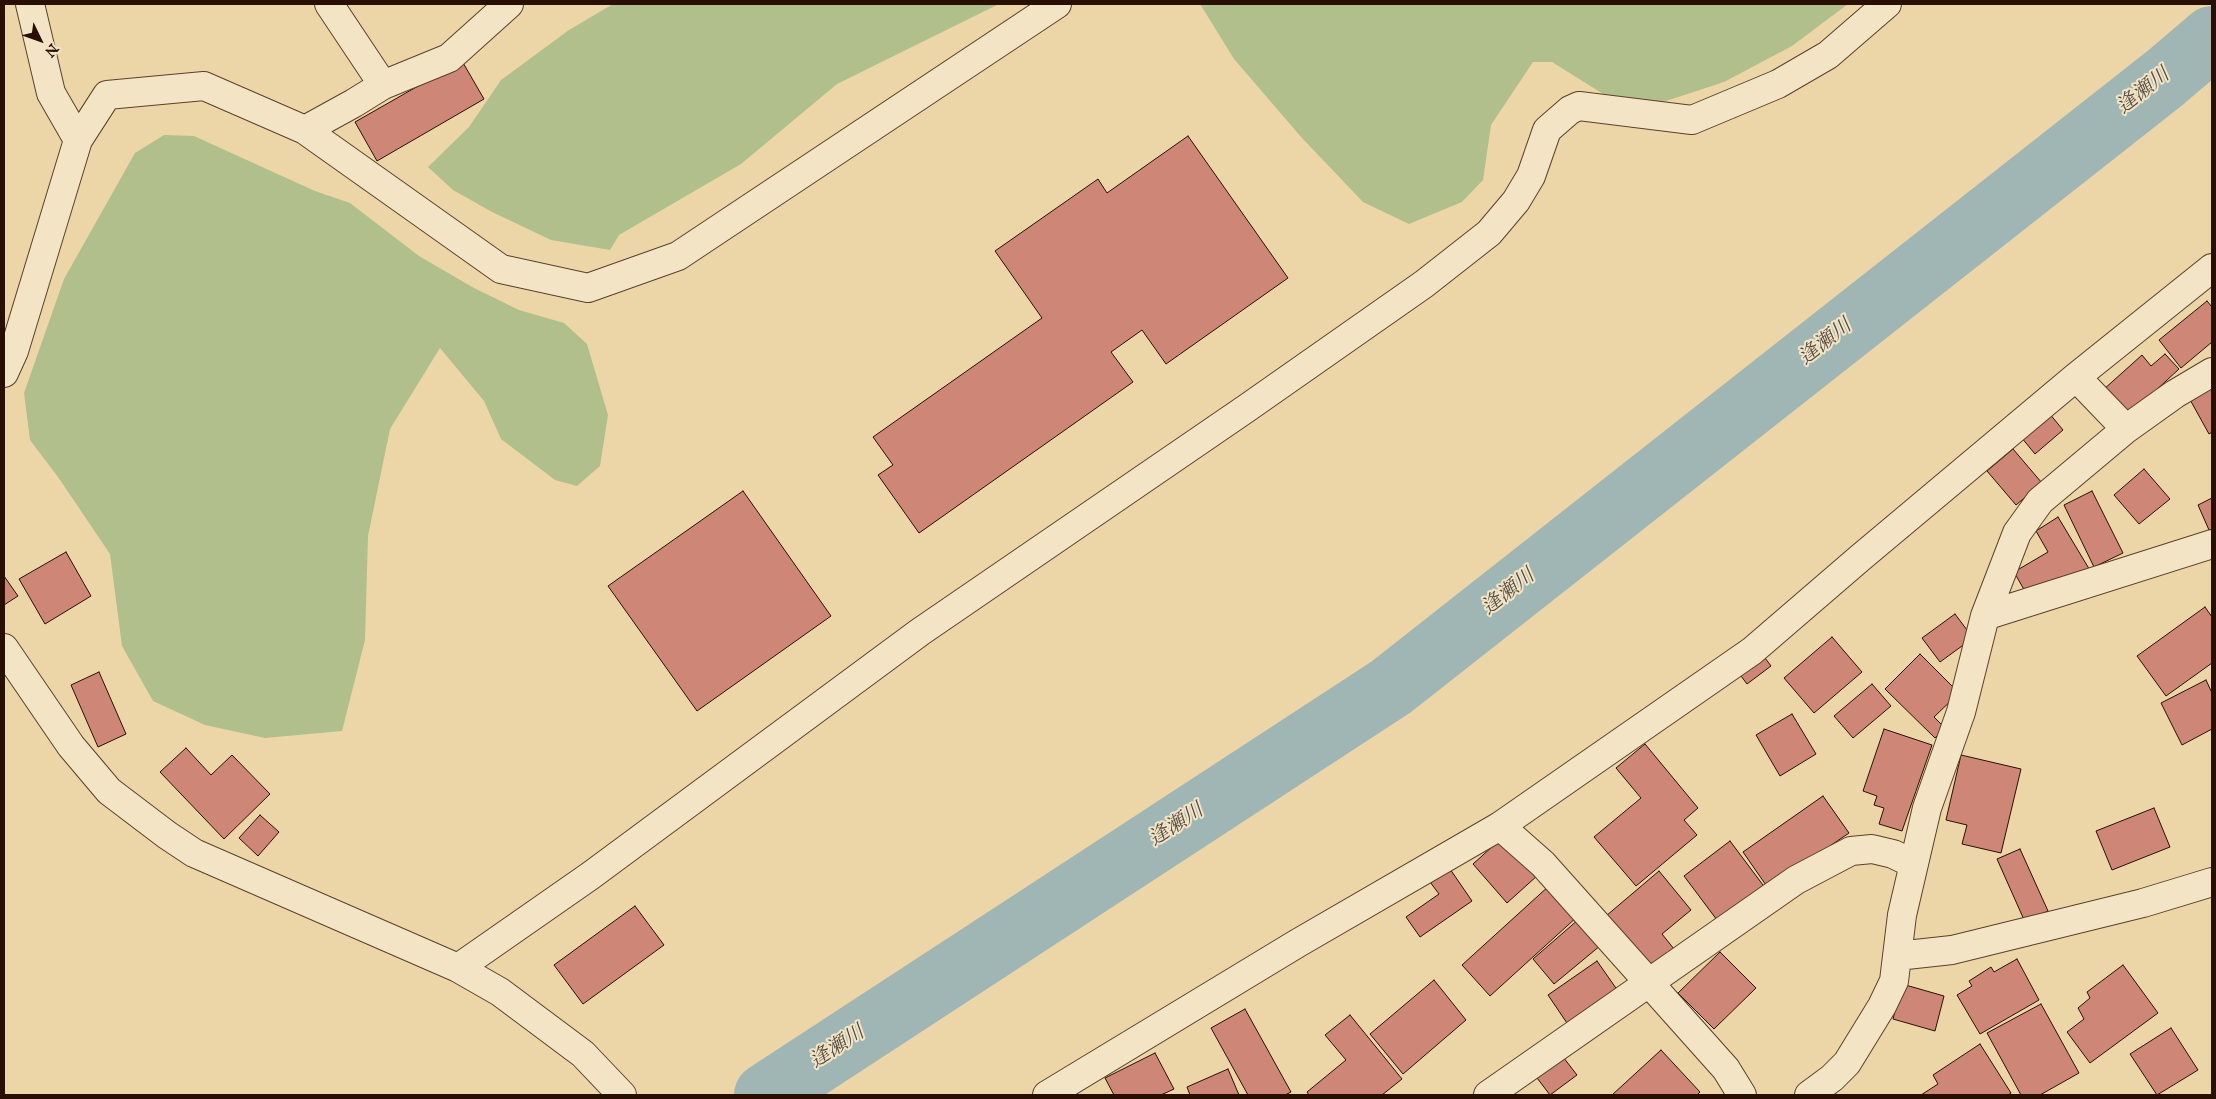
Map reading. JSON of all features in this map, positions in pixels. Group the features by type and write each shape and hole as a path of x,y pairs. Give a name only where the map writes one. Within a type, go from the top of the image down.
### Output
{"street":[{"path":"30,4 51,93 78,140"},
{"path":"329,4 382,84"},
{"path":"305,130 354,103 382,84 449,58 509,4"},
{"path":"4,373 14,351 78,140 107,95 204,86 305,130 500,269 588,288 678,256 1057,4"},
{"path":"458,968 590,876 920,632 1424,284 1489,233 1516,201 1531,176 1548,130 1570,110 1579,106 1692,120 1778,84 1828,55 1887,4"},
{"path":"1047,1095 1298,943 1500,826 1752,652 1860,558 2076,377 2212,268"},
{"path":"1809,1095 1832,1078 1847,1063 1882,1006 1894,981 1902,915 1927,808 1960,712 1985,616 2017,533 2040,501 2126,429 2175,394 2212,372"},
{"path":"2076,377 2126,429"},
{"path":"1985,616 2212,544"},
{"path":"4,648 71,746 109,791 167,835 194,853 458,968 500,992 583,1054 622,1095"},
{"path":"1500,826 1543,864 1726,1069 1742,1095"},
{"path":"1488,1095 1650,984 1796,880 1842,855 1851,851 1872,849 1893,854 1914,864"},
{"path":"1896,956 1952,950 2143,903 2212,882"}],"green space":[{"path":"613,4 999,4 837,84 741,164 619,235 610,250 551,240 492,212 453,190 428,167 469,127 501,80 569,30"},
{"path":"1200,4 1848,4 1792,46 1724,82 1660,103 1608,97 1552,62 1533,62 1491,125 1483,180 1462,202 1409,224 1363,202 1302,138 1234,59"},
{"path":"164,135 194,136 315,191 350,203 419,256 474,288 519,310 564,323 587,344 608,415 600,466 577,486 555,480 501,439 484,401 440,348 390,429 368,536 365,640 342,731 265,738 205,725 153,701 122,646 110,554 58,477 30,440 24,393 64,279 135,153"}],"building":[{"path":"462,61 484,99 377,161 355,122"},
{"path":"1188,136 1288,278 1166,364 1142,330 1111,352 1133,382 919,533 878,475 893,465 873,437 1042,318 995,251 1098,179 1107,193"},
{"path":"2207,301 2212,307 2212,342 2181,368 2159,340"},
{"path":"2165,354 2179,369 2127,417 2103,390 2142,355 2151,366"},
{"path":"2212,382 2212,432 2209,434 2188,396"},
{"path":"2049,413 2063,430 2035,454 2021,437"},
{"path":"2013,449 2042,483 2016,505 1987,471"},
{"path":"2144,469 2170,499 2139,524 2114,495"},
{"path":"743,491 831,616 697,711 608,586"},
{"path":"2092,491 2123,553 2094,567 2064,505"},
{"path":"2212,498 2212,529 2209,530 2198,505"},
{"path":"2058,517 2091,572 2030,600 2014,572 2048,552 2036,531"},
{"path":"66,552 91,596 45,624 19,579"},
{"path":"4,576 18,596 4,605"},
{"path":"2205,607 2212,617 2212,663 2166,696 2137,656"},
{"path":"1955,614 1973,638 1940,662 1922,638"},
{"path":"1832,637 1862,672 1814,713 1784,678"},
{"path":"1762,654 1771,666 1747,684 1738,672"},
{"path":"1920,654 1959,693 1934,717 1945,728 1935,738 1885,689"},
{"path":"99,672 126,734 98,747 71,685"},
{"path":"2206,680 2212,693 2212,729 2182,745 2161,703"},
{"path":"1872,684 1891,706 1853,738 1834,716"},
{"path":"1792,714 1816,754 1780,776 1756,735"},
{"path":"1884,729 1932,745 1902,831 1879,824 1884,808 1874,805 1877,796 1863,791"},
{"path":"1645,744 1698,808 1684,820 1697,835 1636,886 1594,837 1641,798 1616,768"},
{"path":"186,748 211,775 232,755 270,794 224,839 160,772"},
{"path":"1961,755 2021,769 2001,853 1962,844 1967,825 1946,820"},
{"path":"1823,796 1849,833 1768,888 1743,852"},
{"path":"2154,808 2170,847 2112,870 2096,831"},
{"path":"260,815 279,832 258,856 239,838"},
{"path":"1503,837 1538,875 1507,903 1473,864"},
{"path":"1730,841 1766,889 1720,924 1684,876"},
{"path":"2020,849 2048,911 2025,922 1997,859"},
{"path":"1450,869 1472,901 1420,937 1406,917 1439,894 1430,882"},
{"path":"1659,871 1691,910 1662,934 1674,949 1651,970 1606,916"},
{"path":"1550,885 1578,916 1490,996 1462,965"},
{"path":"635,906 664,945 583,1004 554,965"},
{"path":"1579,919 1601,945 1554,984 1533,959"},
{"path":"1720,952 1756,988 1714,1029 1678,993"},
{"path":"2017,959 2039,1000 1980,1034 1957,995 1972,986 1969,981 1991,967 1994,972"},
{"path":"1597,961 1618,991 1569,1026 1548,995"},
{"path":"2123,965 2158,1013 2090,1063 2067,1032 2084,1019 2078,1008 2090,998 2087,992"},
{"path":"1434,980 1466,1020 1403,1074 1370,1034"},
{"path":"1902,984 1944,996 1935,1031 1893,1019"},
{"path":"2041,1004 2079,1073 2040,1095 2021,1095 1987,1033"},
{"path":"1245,1009 1291,1092 1285,1095 1248,1095 1211,1028"},
{"path":"1350,1015 1402,1079 1382,1095 1309,1095 1307,1092 1346,1060 1325,1035"},
{"path":"2171,1028 2198,1070 2157,1095 2130,1054"},
{"path":"1980,1044 2011,1093 2008,1095 1921,1095 1938,1084 1933,1075"},
{"path":"1661,1050 1700,1092 1697,1095 1612,1095"},
{"path":"1155,1053 1174,1089 1161,1095 1114,1095 1105,1078"},
{"path":"1560,1053 1577,1075 1550,1095 1534,1074"},
{"path":"1228,1069 1239,1095 1190,1095 1187,1087"}],"waterway":[{"name":"逢瀬川","path":"766,1095 1391,687 2165,78 2212,38"}]}
